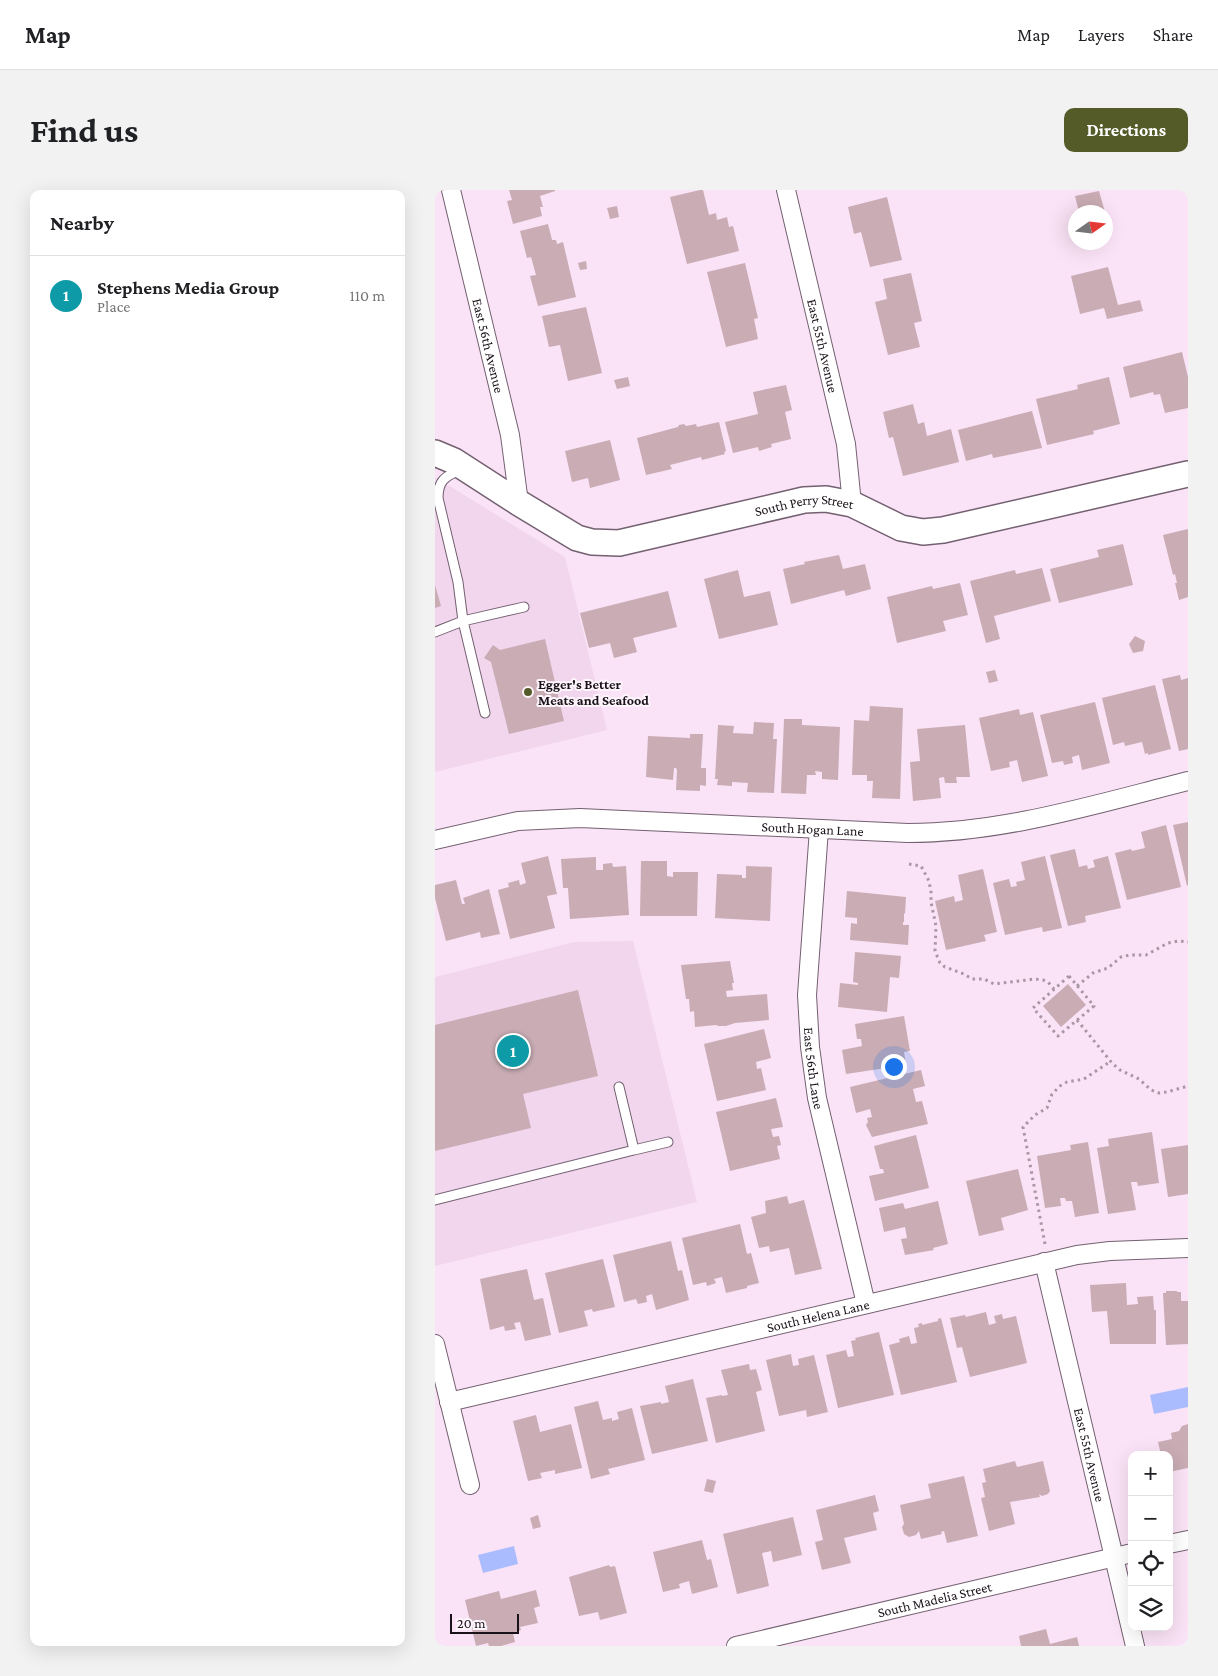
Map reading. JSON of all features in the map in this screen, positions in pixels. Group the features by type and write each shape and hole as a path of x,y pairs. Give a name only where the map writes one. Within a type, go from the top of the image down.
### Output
{"street":[{"name":"East 56th Avenue","path":"451,190 510,435 519,503"},
{"name":"East 55th Avenue","path":"786,190 846,444 852,504"},
{"name":"South Perry Street","path":"435,453 465,468 577,538 606,543 619,542 804,500 826,499 852,504 901,528 923,532 962,526 1188,474"},
{"name":"South Hogan Lane","path":"435,840 518,821 549,818 590,818 933,833 993,827 1030,820 1188,781"},
{"name":"East 56th Lane","path":"819,829 807,995 810,1047 817,1098 866,1304"},
{"name":"South Helena Lane","path":"449,1402 866,1304 1045,1253 1077,1255 1110,1251 1188,1248"},
{"name":"East 55th Avenue","path":"1045,1253 1135,1646"},
{"path":"435,1344 470,1485"},
{"path":"1173,1543 1188,1540"},
{"name":"South Madelia Street","path":"736,1646 1128,1554"}],"lane":[{"path":"465,468 445,477 438,489 438,498 457,582 463,622 485,712"},
{"path":"435,632 463,622 524,607"},
{"path":"619,1087 634,1150"},
{"path":"435,1200 668,1142"}],"path":[{"path":"909,864 921,866 928,879 936,926 935,951 940,963 971,979 984,980 994,984 1035,979 1043,980 1054,989"},
{"path":"1077,986 1093,973 1108,968 1121,957 1146,955 1168,943 1179,940 1188,942"},
{"path":"1069,976 1077,986 1094,1006 1058,1036 1033,1008 1069,976"},
{"path":"1077,1020 1120,1070 1139,1079 1151,1090 1159,1092 1188,1086"},
{"path":"1045,1253 1023,1127 1035,1115 1047,1108 1052,1094 1060,1086 1067,1082 1083,1079 1111,1061"}],"shaded area":[{"path":"435,477 565,557 607,730 435,772"},
{"path":"633,941 697,1202 435,1266 435,977 574,942"}],"water":[{"path":"1188,1387 1188,1407 1154,1414 1150,1395"},
{"path":"514,1546 518,1564 483,1573 478,1555"}],"building":[{"path":"509,190 555,191 540,196 543,207 540,207 542,216 513,224 507,201 512,200"},
{"path":"703,190 709,215 716,213 717,220 727,217 729,227 733,226 739,251 687,264 670,197"},
{"path":"1099,191 1103,205 1077,205 1075,196"},
{"path":"887,197 902,260 870,267 861,232 854,234 848,207"},
{"path":"617,206 619,217 610,219 607,208"},
{"path":"548,224 552,240 556,240 557,244 563,242 576,297 538,306 530,276 536,275 531,257 527,258 520,231"},
{"path":"586,261 587,269 580,270 578,263"},
{"path":"745,263 758,318 754,319 758,339 726,347 707,272"},
{"path":"1108,267 1118,305 1140,300 1143,311 1107,319 1104,308 1080,314 1071,276"},
{"path":"911,273 922,321 914,323 920,347 888,355 875,302 887,299 883,279"},
{"path":"586,307 602,373 568,381 560,345 549,347 542,316"},
{"path":"1182,352 1188,377 1188,408 1165,413 1160,394 1154,395 1153,392 1130,398 1123,367"},
{"path":"628,377 630,386 617,389 614,380"},
{"path":"1109,377 1120,424 1093,431 1094,434 1047,445 1036,399 1078,389 1077,385"},
{"path":"786,385 792,410 785,412 791,439 771,444 772,447 759,451 758,447 733,453 725,422 758,414 753,392"},
{"path":"913,404 918,424 924,422 927,436 951,429 959,462 903,476 893,437 889,438 883,412"},
{"path":"1032,411 1042,448 993,458 992,454 966,461 958,430"},
{"path":"719,422 726,451 724,452 725,454 702,460 701,457 670,465 672,469 646,475 637,438 684,424 686,426 696,424 697,427"},
{"path":"610,440 620,480 590,488 588,478 572,482 565,451"},
{"path":"1188,529 1188,597 1179,600 1175,574 1173,575 1163,535"},
{"path":"1123,544 1133,585 1059,603 1050,569 1099,557 1097,550"},
{"path":"839,555 843,569 865,564 871,589 846,596 844,590 791,604 783,569 805,564 804,562"},
{"path":"1042,568 1051,601 994,616 1000,639 986,643 970,581 1015,570 1016,574"},
{"path":"738,570 744,597 770,591 778,625 719,639 704,579"},
{"path":"960,583 968,615 943,621 946,631 897,643 887,597 932,586 933,589"},
{"path":"435,585 441,606 435,608"},
{"path":"668,591 677,627 633,638 637,652 614,658 610,643 589,648 580,613"},
{"path":"1135,636 1145,641 1143,651 1133,653 1129,644"},
{"name":"Egger's Better Meats and Seafood","path":"545,639 564,721 509,734 491,662 484,658 493,645 500,650"},
{"path":"995,670 998,681 989,683 986,672"},
{"path":"1180,675 1181,680 1188,678 1188,749 1179,751 1162,679"},
{"path":"1155,685 1171,749 1148,755 1148,753 1145,754 1142,742 1125,746 1124,742 1113,745 1102,698"},
{"path":"1095,702 1110,763 1082,770 1079,755 1072,757 1073,763 1064,765 1063,761 1052,763 1040,715"},
{"path":"870,706 903,708 900,799 872,798 873,781 867,781 867,775 852,775 854,720 869,721"},
{"path":"1019,709 1020,715 1033,712 1048,776 1022,782 1017,760 1009,762 1010,767 991,771 979,718"},
{"path":"784,719 802,719 802,725 840,727 838,780 822,779 822,772 815,771 816,775 807,775 806,794 781,793"},
{"path":"754,722 774,723 773,739 777,739 774,793 747,792 748,783 732,782 732,786 717,785 718,779 715,779 718,725 734,726 733,733 753,734"},
{"path":"965,725 970,777 956,777 957,783 945,783 944,777 939,778 941,798 913,801 910,762 920,761 917,729"},
{"path":"690,734 703,734 701,768 706,768 706,786 700,785 700,791 676,790 676,768 674,768 673,780 646,777 648,736 690,738"},
{"path":"1188,822 1188,885 1187,886 1173,825"},
{"path":"1166,825 1181,887 1127,900 1115,853 1145,848 1141,832"},
{"path":"1075,849 1079,867 1087,865 1088,869 1095,867 1093,860 1108,856 1121,908 1085,916 1086,922 1068,926 1050,855"},
{"path":"548,856 557,894 547,896 555,928 510,939 498,890 509,887 508,883 519,880 520,885 526,883 521,863"},
{"path":"1045,856 1062,928 1043,932 1042,927 1005,935 993,883 1009,879 1011,887 1017,886 1016,882 1025,880 1021,862"},
{"path":"596,857 596,870 603,870 603,864 612,863 613,867 626,866 629,915 570,919 568,888 563,888 561,859"},
{"path":"641,861 667,861 667,876 673,877 673,872 698,872 697,916 640,916"},
{"path":"746,866 772,867 770,921 715,918 717,874 742,875 742,878 746,878"},
{"path":"983,869 997,932 984,935 986,941 946,950 935,901 954,896 955,902 963,900 958,875"},
{"path":"456,880 462,904 465,904 463,898 489,889 500,934 481,938 480,932 446,941 435,898 435,885"},
{"path":"847,891 906,897 903,925 909,925 908,945 850,940 851,923 857,924 857,918 845,917"},
{"path":"855,952 901,956 899,978 890,977 887,1012 838,1007 840,983 858,985 858,983 853,982"},
{"path":"730,961 734,983 732,983 733,990 726,991 727,997 767,994 769,1020 735,1023 726,1026 695,1027 694,1011 690,1012 689,999 686,999 681,965"},
{"path":"1068,984 1086,1005 1061,1027 1043,1006"},
{"path":"578,990 598,1076 523,1094 531,1128 435,1151 435,1025"},
{"path":"904,1016 910,1051 904,1052 906,1065 846,1074 842,1050 862,1046 861,1039 857,1039 855,1024"},
{"path":"764,1029 771,1058 756,1062 757,1069 761,1068 766,1090 717,1101 704,1044"},
{"path":"921,1070 925,1086 913,1089 916,1102 922,1101 928,1124 872,1137 866,1125 868,1122 867,1118 872,1117 870,1109 856,1113 850,1087"},
{"path":"776,1098 783,1127 771,1129 773,1137 779,1136 781,1145 777,1146 780,1159 730,1171 716,1112"},
{"path":"1152,1132 1159,1183 1138,1186 1137,1182 1131,1182 1136,1210 1108,1214 1097,1148 1109,1146 1108,1139"},
{"path":"916,1135 929,1188 875,1201 869,1176 884,1173 883,1169 880,1169 874,1146"},
{"path":"1088,1142 1099,1213 1075,1217 1072,1201 1066,1201 1065,1198 1060,1198 1061,1206 1045,1208 1037,1156 1071,1150 1070,1145"},
{"path":"1188,1145 1188,1194 1168,1197 1161,1149"},
{"path":"1018,1169 1028,1210 1001,1218 1004,1230 979,1236 966,1181"},
{"path":"787,1196 789,1204 804,1200 822,1269 795,1275 789,1248 770,1252 769,1246 759,1248 751,1217 766,1213 765,1201"},
{"path":"938,1201 948,1244 933,1248 934,1250 905,1255 901,1239 907,1238 905,1227 884,1232 879,1208 903,1203 905,1209"},
{"path":"740,1224 747,1254 751,1253 759,1283 726,1293 722,1277 714,1279 716,1283 707,1286 706,1282 693,1285 682,1238"},
{"path":"671,1241 678,1271 682,1270 689,1300 656,1310 652,1294 646,1296 647,1302 638,1304 636,1299 624,1302 613,1255"},
{"path":"603,1259 615,1307 593,1312 592,1309 584,1311 588,1326 559,1333 545,1273"},
{"path":"527,1269 534,1300 543,1298 551,1335 525,1341 520,1322 514,1323 516,1329 505,1331 504,1326 490,1330 480,1279"},
{"path":"1126,1283 1127,1305 1138,1304 1137,1297 1153,1296 1154,1310 1156,1310 1156,1344 1110,1344 1107,1311 1092,1312 1090,1285"},
{"path":"1166,1291 1181,1292 1181,1301 1188,1301 1188,1344 1166,1345 1163,1293 1166,1293"},
{"path":"986,1312 989,1325 996,1323 994,1316 1002,1314 1003,1319 1016,1316 1027,1363 970,1377 962,1347 957,1348 950,1318 965,1315 966,1317"},
{"path":"941,1318 957,1382 901,1395 889,1345 900,1342 899,1339 909,1336 911,1344 917,1343 914,1328 919,1327 918,1324 922,1323 922,1325 938,1321"},
{"path":"879,1332 894,1395 838,1408 826,1355 846,1350 848,1357 854,1356 851,1341 856,1340 855,1338"},
{"path":"791,1354 793,1366 799,1365 798,1359 814,1355 828,1412 807,1417 806,1410 779,1416 766,1360"},
{"path":"749,1364 750,1370 756,1369 762,1390 756,1392 765,1431 716,1443 706,1398 728,1395 721,1370"},
{"path":"693,1379 708,1441 652,1454 640,1406 669,1402 665,1386"},
{"path":"598,1401 603,1420 612,1418 612,1421 619,1419 617,1412 632,1408 645,1460 608,1469 610,1474 591,1479 574,1407"},
{"path":"536,1415 540,1432 571,1424 582,1468 555,1474 555,1470 540,1473 542,1478 528,1481 513,1421"},
{"path":"1188,1424 1188,1468 1173,1471 1173,1451 1160,1451 1158,1442 1172,1439 1171,1433 1179,1431 1182,1426"},
{"path":"1015,1461 1017,1467 1043,1461 1050,1491 1042,1496 1039,1494 1040,1497 1010,1502 1015,1524 989,1531 981,1498 985,1497 982,1483 986,1482 983,1469"},
{"path":"964,1476 978,1536 947,1543 944,1531 941,1532 942,1534 921,1539 919,1531 916,1535 909,1537 904,1534 900,1505 931,1498 928,1484"},
{"path":"707,1479 716,1481 713,1493 704,1491"},
{"path":"875,1495 879,1511 873,1513 877,1530 844,1538 851,1563 822,1570 815,1542 823,1540 816,1510"},
{"path":"538,1515 541,1527 533,1529 530,1518"},
{"path":"793,1517 802,1555 773,1562 771,1551 762,1553 769,1586 737,1594 723,1534"},
{"path":"702,1540 707,1560 711,1559 718,1587 692,1594 689,1581 679,1584 680,1588 663,1592 653,1552"},
{"path":"609,1565 610,1567 615,1566 627,1613 600,1620 598,1612 579,1616 569,1577"},
{"path":"536,1590 540,1606 534,1608 538,1623 520,1627 521,1630 513,1633 515,1642 501,1646 489,1646 488,1643 476,1646 465,1600 499,1591 501,1599"},
{"path":"1046,1629 1050,1644 1077,1637 1079,1646 1021,1646 1019,1636"}],"place":[{"name":"Egger's Better Meats and Seafood","path":"528,692"},
{"name":"Stephens Media Group","path":"513,1051"}]}
